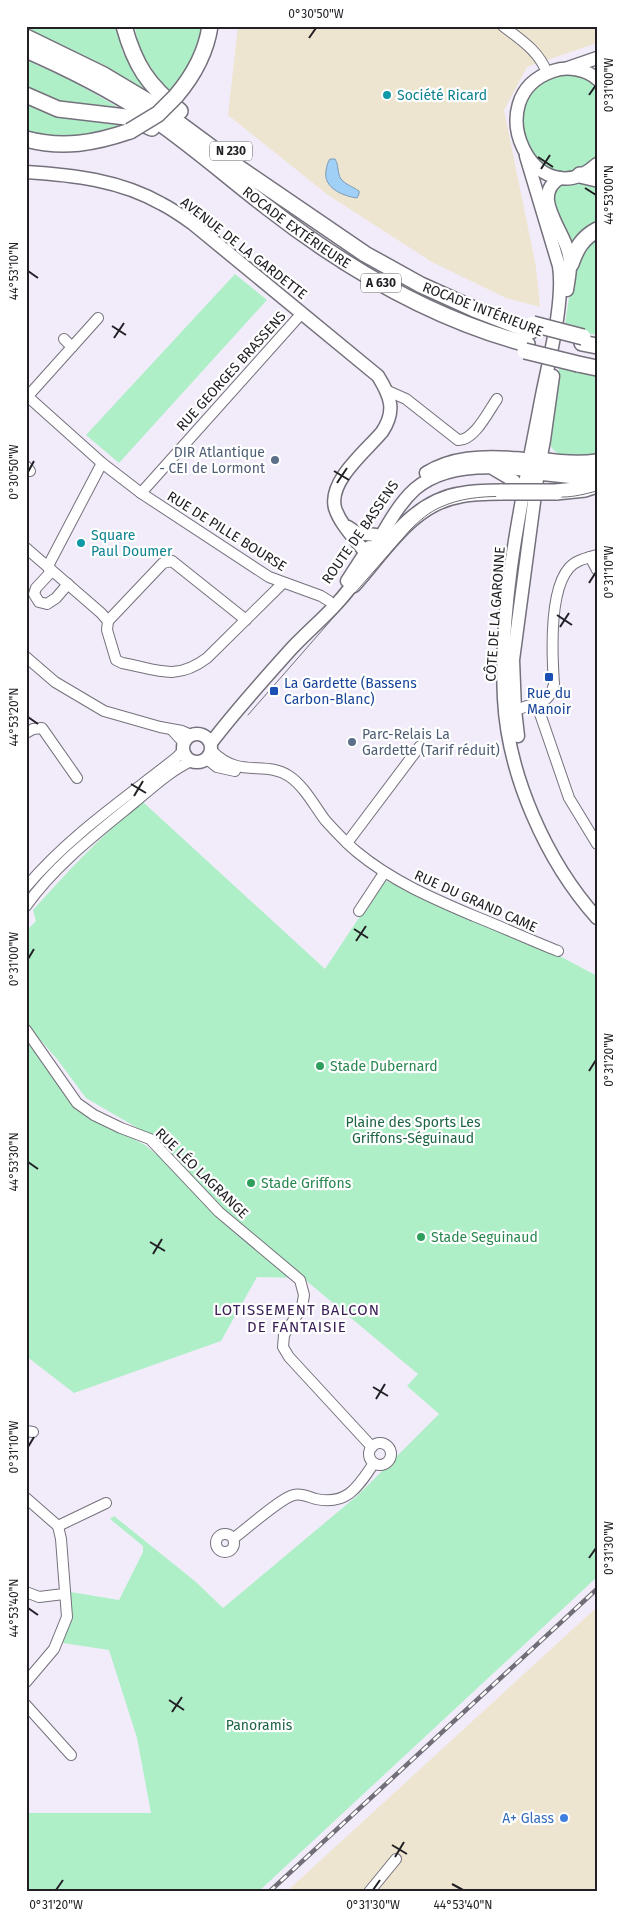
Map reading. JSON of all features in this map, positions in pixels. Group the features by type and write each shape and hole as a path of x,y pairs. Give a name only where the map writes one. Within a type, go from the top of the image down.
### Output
{"highway":[{"name":"N 230","path":"124,26 130,48 141,72 162,96 248,164 299,208"},
{"path":"26,139 57,145 83,144 106,140 130,131 158,114 176,96 196,68 203,53 210,26"},
{"name":"A 630","path":"26,37 62,53 154,104 242,170 299,208"},
{"name":"A 630","path":"26,50 97,84 161,124 199,154"},
{"name":"N 230","path":"26,96 58,109 126,117 199,154"},
{"name":"ROCADE EXTÉRIEURE","path":"199,154 291,225 357,269 413,300 468,325 504,338 529,338 584,348 597,361"},
{"path":"580,175 597,179"},
{"name":"ROCADE INTÉRIEURE","path":"299,208 365,254 421,285 509,322 529,338"},
{"path":"571,264 580,243 588,234 597,230"},
{"path":"529,338 584,348 597,368"},
{"name":"A 630","path":"584,348 597,346"},
{"path":"533,466 597,462"},
{"path":"533,466 557,474 575,476 597,474"},
{"path":"530,498 557,474"},
{"path":"353,585 402,528 427,507 458,495 478,492 556,492 585,489 597,485"}],"main road":[{"path":"533,466 536,446 534,435 556,319 561,278 518,133 517,119 519,107 527,89 538,78 547,73 597,58"},
{"path":"567,68 582,71 597,79"},
{"path":"526,156 541,171 560,178 580,175 589,171 597,164"},
{"name":"AVENUE DE LA GARDETTE","path":"26,172 74,176 105,182 130,189 161,203 192,222 302,312 378,376 388,391"},
{"path":"533,466 571,264 564,238 549,207 547,198 550,186 560,178"},
{"path":"365,552 342,522 335,508 334,494 342,476 387,425 391,407 388,391"},
{"path":"512,458 534,435"},
{"name":"ROUTE DE BASSENS","path":"294,647 329,601 348,580 409,486 436,466 452,461 512,458 533,466"},
{"path":"197,747 241,708 294,647 353,585 401,506 414,490 429,478 455,470 533,466"},
{"name":"CÔTE DE LA GARONNE","path":"533,466 509,696 515,710 521,752 530,784 543,818 563,858 597,906"},
{"path":"492,468 514,482 530,498"},
{"name":"CÔTE DE LA GARONNE","path":"530,498 510,578 503,660 509,696 513,753 522,786 536,822 552,855 572,886 597,918"},
{"path":"342,522 358,533 376,535"}],"street":[{"path":"503,26 533,49 543,62 547,73"},
{"name":"RUE GEORGES BRASSENS","path":"141,493 302,312"},
{"path":"27,396 98,318"},
{"path":"64,339 72,347"},
{"name":"AVENUE DE LA GARDETTE","path":"388,391 406,399 458,440 471,436 497,399"},
{"name":"RUE DE PILLE BOURSE","path":"27,396 102,463 141,493 269,577 321,596 329,601"},
{"path":"68,584 56,598 46,604 39,602 34,594 36,588 50,573 48,566 102,463"},
{"path":"26,548 108,621"},
{"path":"515,710 548,699 552,691 554,684 552,637 558,595 565,574 574,563 594,556 597,570"},
{"path":"246,620 172,561 163,563 108,621 107,630 116,660 122,663 168,672 181,672 196,666 207,658 246,620 282,583"},
{"name":"RUE DU GRAND CAME","path":"26,657 55,682 104,711 172,730 182,731 217,767 236,772 246,769 280,771 292,778 347,843 384,873 442,903 558,952"},
{"path":"509,696 533,705 569,798 597,844"},
{"path":"26,734 33,729 42,728 77,778"},
{"path":"347,843 420,746"},
{"path":"26,887 43,868 90,825 176,758 197,747"},
{"path":"26,906 41,886 74,854 160,781 181,766 197,747"},
{"path":"359,911 384,873"},
{"name":"RUE LÉO LAGRANGE","path":"26,1030 77,1103 107,1122 150,1139 219,1212 300,1280 304,1296 302,1306 284,1335 283,1347 289,1357 372,1447"},
{"path":"381,1444 388,1446 391,1453 389,1460 384,1464 374,1462 370,1457 372,1447 381,1444"},
{"path":"234,1538 284,1500 294,1495 305,1495 329,1500 340,1499 358,1486 374,1462"},
{"path":"26,1498 58,1526 61,1539 67,1617 54,1649 26,1682"},
{"path":"58,1526 106,1502"},
{"path":"26,1592 39,1597 64,1594"},
{"path":"26,1705 71,1755"},
{"path":"369,1892 396,1859"}],"shaded area":[{"path":"238,26 597,26 597,43 527,67 504,110 536,267 540,307 506,298 432,262 328,195 228,115"},
{"path":"597,1607 597,1892 286,1892"}],"green space":[{"path":"26,26 117,26 123,53 144,89 104,65 47,38 26,31"},
{"path":"135,26 204,26 191,62 170,93 152,70 143,54 136,36"},
{"path":"26,60 71,80 126,112 61,103 46,97 26,85"},
{"path":"572,74 587,79 597,88 597,158 580,169 558,172 542,165 530,150 524,132 524,113 531,94 547,81"},
{"path":"26,102 62,116 124,126 95,136 69,139 26,132"},
{"path":"592,181 597,184 597,227 572,251 551,205 554,186 561,183"},
{"path":"597,235 597,335 579,332 580,328 565,324 574,263"},
{"path":"235,274 267,300 119,463 86,435"},
{"path":"560,363 597,373 597,455 582,457 566,456 553,450 550,443 549,435"},
{"path":"143,802 325,969 384,880 556,954 597,976 597,1577 258,1892 26,1892 26,1813 151,1813 137,1738 109,1650 63,1643 71,1618 71,1592 119,1600 143,1552 143,1546 110,1519 114,1516 196,1582 223,1608 358,1495 439,1414 407,1386 418,1374 303,1278 257,1277 221,1341 74,1393 26,1356 26,1037 78,1110 145,1145 217,1203 164,1145 86,1098 26,1022 26,931 36,921 33,910 99,840"}],"water":[{"path":"330,159 335,159 341,179 359,191 357,198 340,193 328,182 326,171"}],"tram line":[{"path":"248,715 410,530 432,511 455,502 485,497 567,497 597,491"}],"railway":[{"path":"269,1892 597,1589"}],"place":[{"name":"Société Ricard","path":"387,95"},
{"name":"DIR Atlantique - CEI de Lormont","path":"275,460"},
{"name":"Square Paul Doumer","path":"81,543"},
{"name":"Rue du Manoir","path":"549,677"},
{"name":"La Gardette (Bassens Carbon-Blanc)","path":"274,691"},
{"name":"Parc-Relais La Gardette (Tarif réduit)","path":"352,742"},
{"name":"Stade Dubernard","path":"320,1066"},
{"name":"Stade Griffons","path":"251,1183"},
{"name":"Stade Seguinaud","path":"421,1237"},
{"name":"A+ Glass","path":"564,1818"}],"district":[{"name":"LOTISSEMENT BALCON DE FANTAISIE","path":"297,1318"}],"park label":[{"name":"Plaine des Sports Les Griffons-Séguinaud","path":"413,1130"},
{"name":"Panoramis","path":"259,1725"}]}
